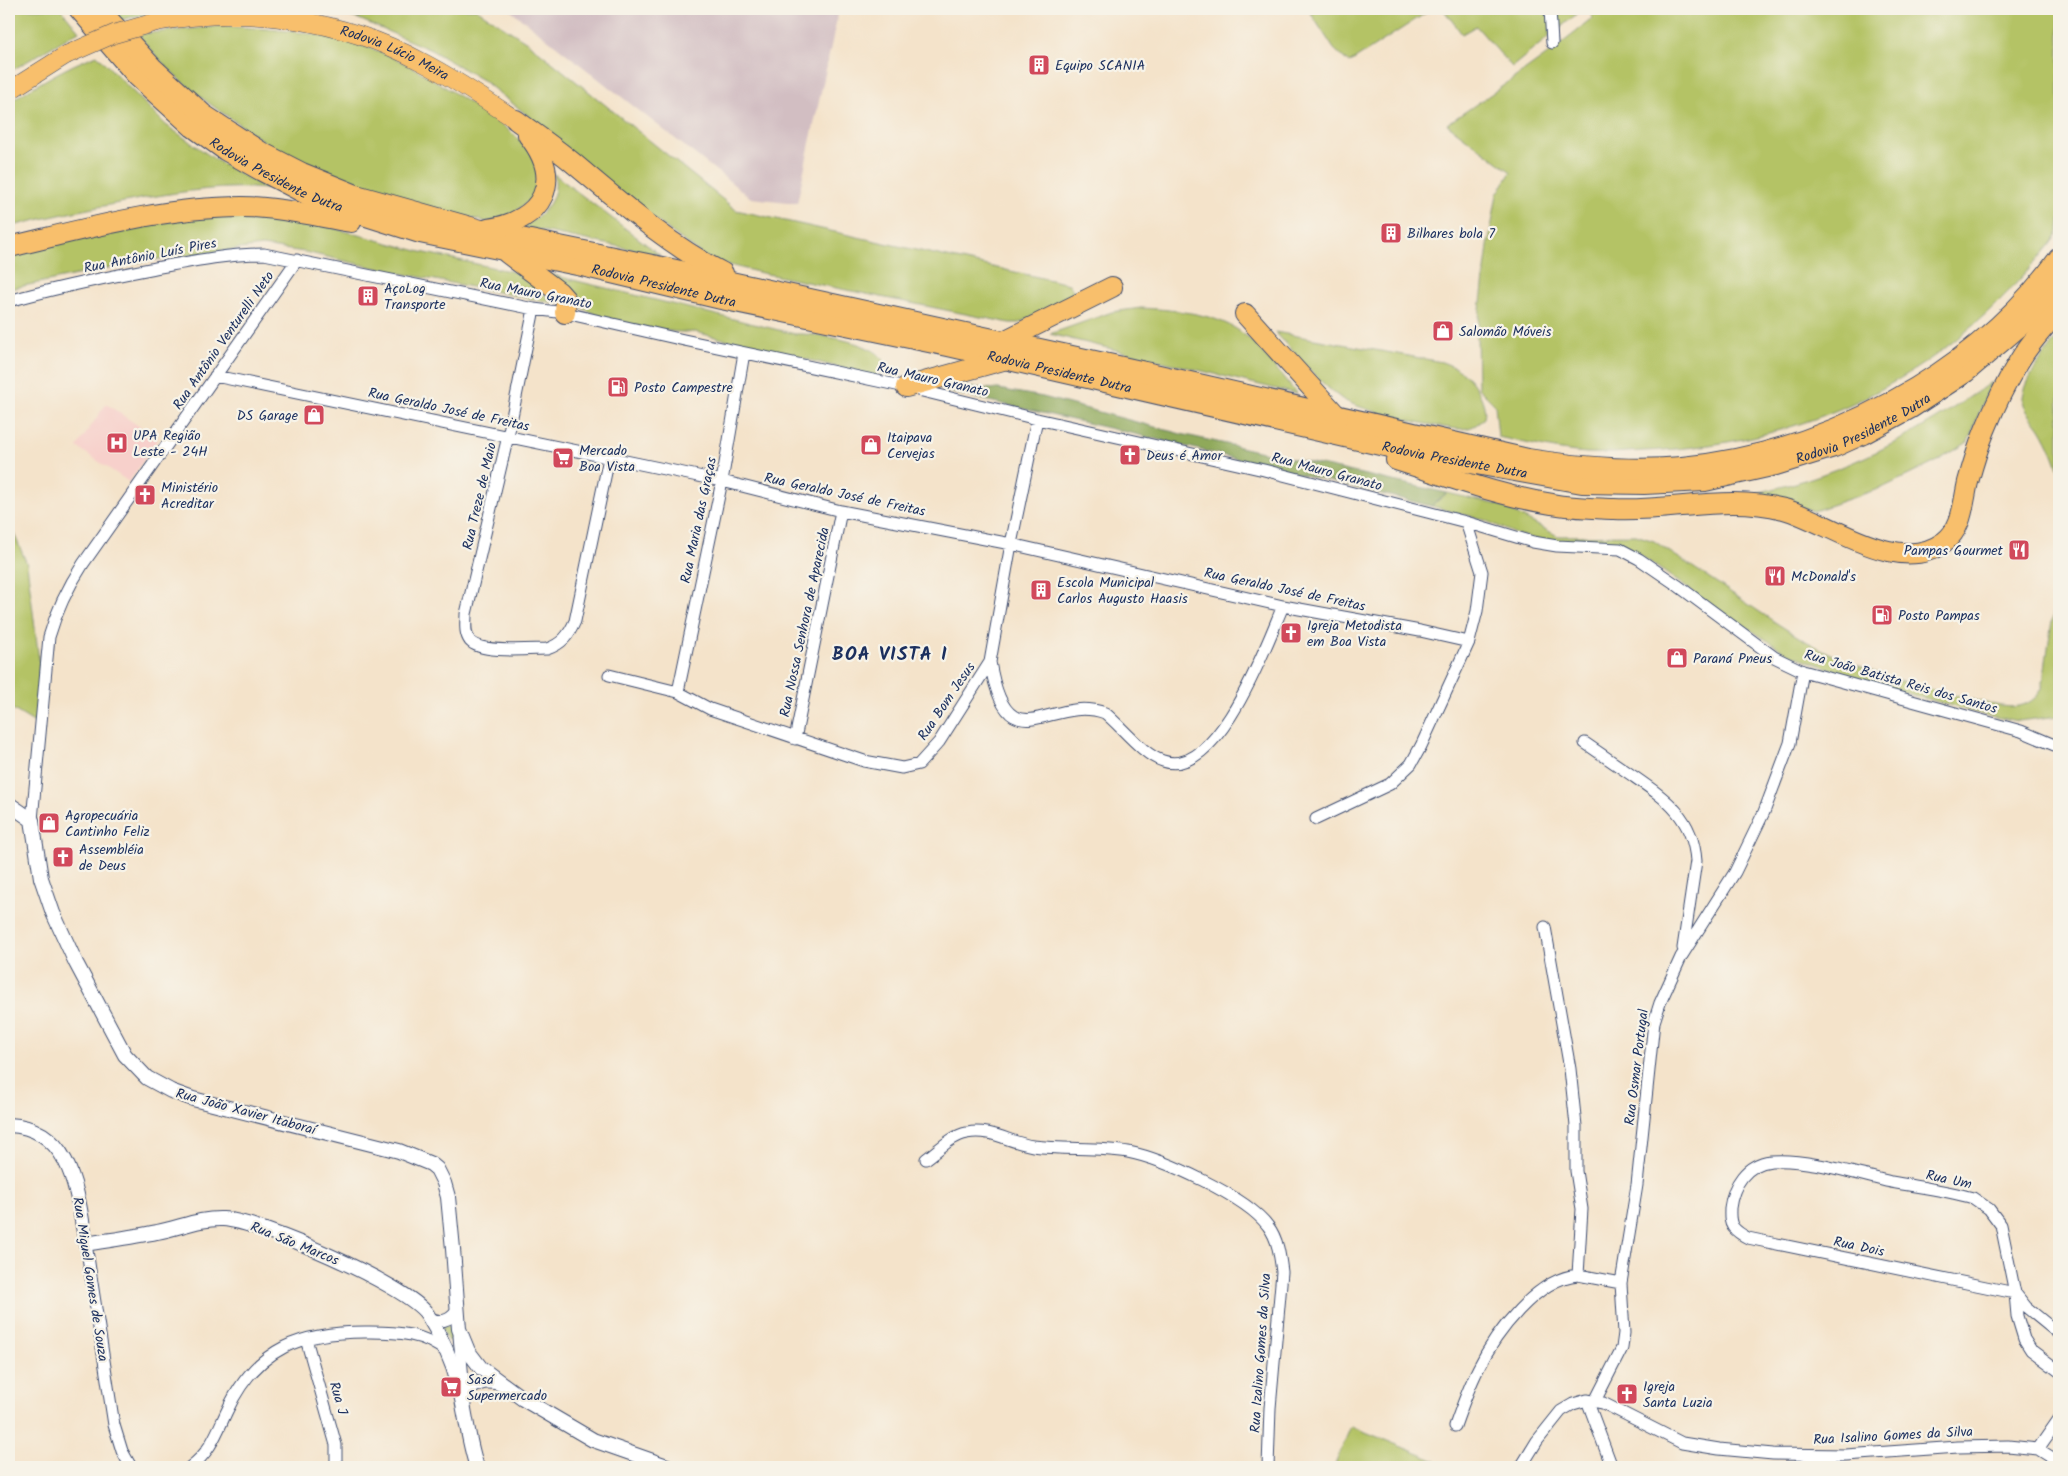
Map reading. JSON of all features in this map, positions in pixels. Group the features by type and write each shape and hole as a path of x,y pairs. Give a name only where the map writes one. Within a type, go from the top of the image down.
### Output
{"highway":[{"name":"Rodovia Presidente Dutra","path":"79,9 144,82 193,127 225,150 308,195 420,233 582,266 721,299 1004,351 1187,381 1528,459 1593,467 1652,468 1684,466 1760,452 1820,434 1903,395 1955,361 2021,304 2059,258"},
{"name":"Rodovia Presidente Dutra","path":"99,9 152,68 204,116 261,152 302,174 356,196 481,230 749,286 1224,409 1415,453 1582,484 1615,485 1705,481 1776,465 1834,447 1863,434 1911,408 1966,372 2020,326 2059,285"},
{"path":"481,230 509,225 521,219 533,211 543,197 547,176 545,165 535,144 516,120"},
{"path":"516,120 570,160 648,226 704,263 749,286"},
{"path":"9,248 88,228 176,211 211,207 277,209 420,233"},
{"path":"502,249 559,292 566,300 565,313"},
{"path":"906,387 1004,351 1112,287"},
{"path":"1224,409 1499,492 1552,504 1616,510 1710,502 1759,504 1785,509 1890,552 1922,553 1946,541 1955,530 1962,512 1974,460 1985,430 2017,364 2031,343 2059,311"},
{"path":"1245,314 1338,417"}],"main road":[{"name":"Rodovia Lúcio Meira","path":"9,91 66,55 114,34 156,22 203,16 258,16 303,21 353,34 422,61 516,120"}],"street":[{"path":"1550,9 1552,43"},
{"name":"Rua Antônio Luís Pires","path":"9,301 74,284 226,256 264,254 297,260"},
{"name":"Rua Mauro Granato","path":"297,260 565,313 906,387 1037,419 1264,470 1466,522 1508,536 1557,546"},
{"name":"Rua Antônio Venturelli Neto","path":"32,820 49,637 56,612 83,564 297,260"},
{"name":"Rua Treze de Maio","path":"534,308 508,436 466,614 466,631 470,640 475,645 488,649 548,648 556,646 565,640 575,621 609,458"},
{"name":"Rua Maria das Graças","path":"678,692 722,481 744,352"},
{"name":"Rua Geraldo José de Freitas","path":"215,376 722,481 842,511 1011,544 1283,606 1469,642"},
{"name":"Rua Bom Jesus","path":"609,675 678,692 710,708 864,761 902,768 911,767 926,757 939,742 990,662 1011,544 1037,419"},
{"name":"Rua Nossa Senhora de Aparecida","path":"795,738 842,511"},
{"path":"1316,819 1390,784 1411,764 1421,746 1469,642 1477,612 1482,572 1466,522"},
{"name":"Rua João Batista Reis dos Santos","path":"1557,546 1617,549 1627,552 1677,585 1774,657 1803,671 2012,729 2059,747"},
{"path":"990,662 994,682 1004,707 1009,714 1020,719 1035,720 1070,711 1097,710 1105,713 1153,756 1175,764 1195,758 1223,730 1252,674 1283,606"},
{"name":"Rua Osmar Portugal","path":"1591,1401 1622,1348 1624,1326 1621,1283 1637,1185 1654,1022 1660,1003 1682,957 1735,872 1764,812 1790,743 1803,671"},
{"path":"1585,743 1658,793 1677,811 1689,828 1695,850 1696,867 1682,957"},
{"path":"9,804 32,820"},
{"name":"Rua João Xavier Itaboraí","path":"32,820 41,878 52,913 125,1055 132,1064 147,1078 171,1091 399,1151 431,1164 442,1176 448,1197 457,1319"},
{"path":"1545,927 1570,1068 1576,1126 1576,1171 1582,1209 1578,1275"},
{"name":"Rua Miguel Gomes de Souza","path":"9,1125 24,1126 39,1132 52,1142 64,1158 76,1189 114,1425 122,1451 131,1467"},
{"name":"Rua Izalino Gomes da Silva","path":"926,1160 957,1136 977,1132 990,1133 1033,1146 1128,1152 1171,1166 1227,1194 1260,1217 1274,1236 1281,1257 1282,1272 1270,1408 1268,1467"},
{"name":"Rua Um","path":"1733,1194 1739,1181 1751,1168 1762,1163 1784,1161 1827,1167 1973,1198 1989,1209 2001,1225 2018,1316 2027,1345 2038,1356 2059,1371"},
{"name":"Rua Dois","path":"1733,1194 1730,1214 1731,1223 1736,1230 1748,1238 2015,1293"},
{"name":"Rua São Marcos","path":"86,1244 159,1232 205,1220 223,1219 240,1221 282,1236 350,1265 412,1299 420,1306 430,1320 445,1348"},
{"path":"1455,1426 1478,1368 1502,1330 1546,1286 1562,1278 1578,1275 1621,1283"},
{"path":"2015,1293 2026,1307 2059,1334"},
{"path":"430,1320 444,1321 451,1318 457,1319"},
{"path":"457,1319 466,1401 465,1422"},
{"path":"457,1319 474,1360 498,1383"},
{"path":"416,1336 426,1330 430,1320"},
{"path":"430,1320 461,1357 498,1383 593,1440 670,1467"},
{"path":"190,1467 204,1456 236,1391 245,1378 273,1352 306,1339 358,1332 382,1332 416,1336 445,1348 459,1387 465,1422 477,1467"},
{"name":"Rua J","path":"306,1339 336,1444 336,1467"},
{"path":"466,1401 468,1393 478,1385 491,1382 498,1383"},
{"path":"1521,1467 1537,1441 1561,1411 1573,1404 1591,1401 1612,1467"},
{"name":"Rua Isalino Gomes da Silva","path":"1591,1401 1613,1408 1682,1443 1745,1452 1846,1455 1992,1445 2038,1449 2059,1462"},
{"path":"2038,1449 2059,1419"}],"shaded area":[{"path":"509,9 839,9 797,203 751,198"},
{"name":"UPA Região Leste - 24H","path":"106,404 158,439 129,482 77,447"}],"green space":[{"path":"9,9 61,9 79,31 9,72"},
{"path":"113,9 168,9 120,20"},
{"path":"325,9 360,9 358,19"},
{"path":"361,9 476,9 527,42 736,210 1069,284 1074,292 1072,296 1019,323 1010,323 762,273 705,257 572,157 527,115 484,81 431,50 359,19"},
{"path":"1308,9 1432,9 1349,63 1334,49"},
{"path":"1443,9 1583,9 1512,67 1476,26 1462,34"},
{"path":"1586,9 2059,9 2059,229 2051,243 2034,264 2002,298 1964,333 1924,363 1882,389 1838,410 1792,426 1744,439 1694,447 1587,453 1498,437 1495,405 1478,388 1477,334 1488,246 1497,194 1511,172 1447,124 1540,60 1593,18"},
{"path":"221,26 301,32 359,45 402,62 485,113 520,140 533,155 540,192 499,225 415,203 360,186 332,176 280,151 195,93 159,59 138,34"},
{"path":"97,55 166,125 216,160 267,189 221,188 175,193 77,211 9,227 9,102 63,70"},
{"path":"554,174 660,255 523,227 537,217 552,199 555,183"},
{"path":"244,214 326,226 421,252 514,272 525,277 554,303 394,272 305,252 262,246 144,261 9,289 9,255 131,225"},
{"path":"540,272 795,334 846,340 872,350 881,357 884,365 880,372 874,376 695,332 653,329 605,318 581,307"},
{"path":"1141,308 1196,314 1223,322 1235,328 1260,350 1297,394 1050,334 1112,312"},
{"path":"1275,332 1448,364 1463,373 1476,387 1484,406 1484,418 1471,427 1451,428 1400,418 1351,403 1342,399 1325,385"},
{"path":"2059,335 2059,472 2047,440 2039,426 2030,416 2023,401 2026,385"},
{"path":"1991,382 1968,442 1934,463 1884,487 1814,511 1756,493 1821,475 1880,450 1908,436"},
{"path":"961,387 998,389 1043,397 1181,434 1447,493 1431,506 1139,435 941,390"},
{"path":"1447,493 1499,505 1558,536 1636,535 1654,541 1789,631 1837,657 1874,672 1912,684 2000,706 2019,706 2027,703 2035,698 2042,689 2059,572 2059,716 2018,721 1984,715 1864,681 1787,653 1713,606 1634,551 1559,544 1518,535 1482,519 1431,506"},
{"path":"9,522 27,564 39,660 40,726 9,707"},
{"path":"448,1325 454,1333 452,1341 448,1340 441,1328"},
{"path":"1351,1426 1436,1461 1433,1467 1334,1467"}],"place":[{"name":"Equipo SCANIA","path":"1039,65"},
{"name":"Bilhares bola 7","path":"1391,233"},
{"name":"AçoLog Transporte","path":"368,296"},
{"name":"Salomão Móveis","path":"1443,331"},
{"name":"Posto Campestre","path":"618,387"},
{"name":"DS Garage","path":"314,415"},
{"name":"UPA Região Leste - 24H","path":"117,443"},
{"name":"Itaipava Cervejas","path":"871,445"},
{"name":"Deus é Amor","path":"1130,455"},
{"name":"Mercado Boa Vista","path":"563,458"},
{"name":"Ministério Acreditar","path":"145,495"},
{"name":"Pampas Gourmet","path":"2019,550"},
{"name":"McDonald's","path":"1775,576"},
{"name":"Escola Municipal Carlos Augusto Haasis","path":"1041,590"},
{"name":"Posto Pampas","path":"1882,615"},
{"name":"Igreja Metodista em Boa Vista","path":"1291,633"},
{"name":"Paraná Pneus","path":"1677,658"},
{"name":"Agropecuária Cantinho Feliz","path":"49,823"},
{"name":"Assembléia de Deus","path":"63,857"},
{"name":"Sasá Supermercado","path":"451,1387"},
{"name":"Igreja Santa Luzia","path":"1627,1394"}],"district":[{"name":"BOA VISTA I","path":"890,653"}]}
